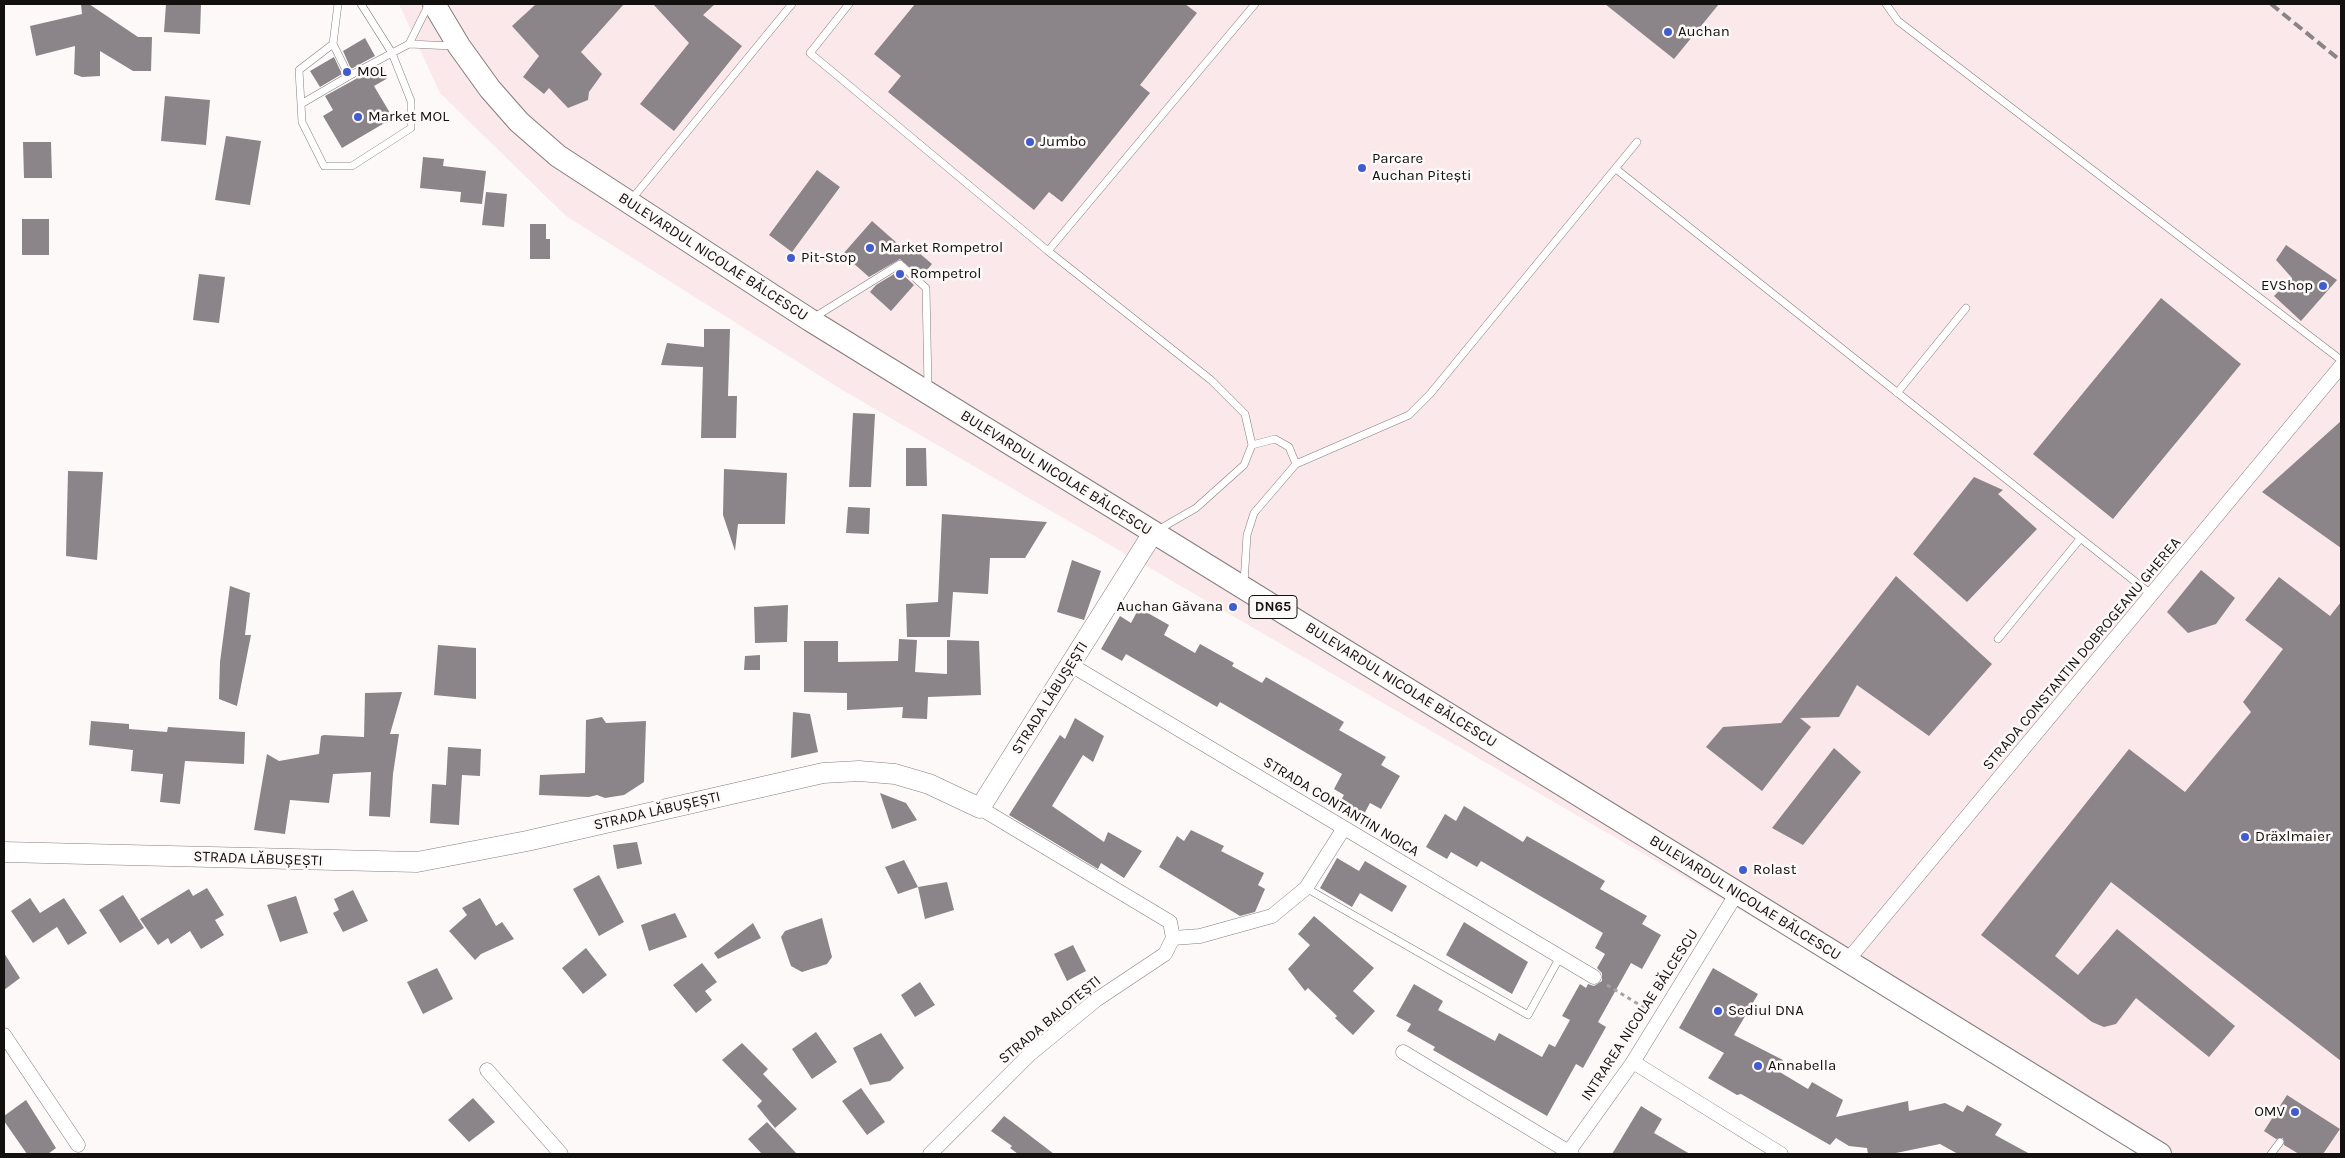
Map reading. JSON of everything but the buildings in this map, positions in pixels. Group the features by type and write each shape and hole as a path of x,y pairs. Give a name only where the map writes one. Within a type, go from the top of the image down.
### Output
{"main road":[{"name":"BULEVARDUL NICOLAE BĂLCESCU","path":"434,4 459,46 490,89 519,122 558,156 810,320 2160,1154"}],"street":[{"name":"STRADA CONSTANTIN DOBROGEANU GHEREA","path":"1848,961 2341,366"},
{"name":"STRADA LĂBUȘEȘTI","path":"4,852 417,862 527,841 824,773 859,771 895,774 929,784 980,808 1072,665 1153,533"},
{"name":"STRADA CONTANTIN NOICA","path":"1072,665 1594,977"},
{"path":"980,808 1170,922 1173,938 1200,936 1272,916 1306,888 1344,828"},
{"name":"INTRAREA NICOLAE BĂLCESCU","path":"1569,1154 1633,1062 1738,892"},
{"name":"STRADA BALOTEȘTI","path":"930,1154 1030,1054 1096,1000 1165,954 1173,938"},
{"path":"4,1035 78,1145"},
{"path":"1403,1052 1569,1154"},
{"path":"1633,1062 1781,1154"},
{"path":"487,1070 562,1154"}],"lane":[{"path":"338,4 333,44 349,76"},
{"path":"333,44 299,70 302,122 324,166 352,166 411,128 412,101 392,53 361,4"},
{"path":"409,44 429,4"},
{"path":"629,202 792,4"},
{"path":"848,4 810,53 1048,251 1217,386 1245,414 1252,445 1244,465 1196,508 1153,533"},
{"path":"1048,251 1255,4"},
{"path":"1886,4 1898,21 2341,360"},
{"path":"301,104 409,44 459,46"},
{"path":"1244,588 1247,535 1254,514 1296,464 1409,414 1430,394 1637,142"},
{"path":"1616,169 2152,596"},
{"path":"810,320 900,264 926,288 928,392"},
{"path":"1897,393 1966,308"},
{"path":"1252,445 1276,439 1288,448 1296,464"},
{"path":"1998,639 2080,539"},
{"path":"1306,888 1528,1015 1560,957"},
{"path":"2271,1154 2280,1142"}],"path":[{"path":"1594,977 1660,1017"}],"shaded area":[{"path":"399,4 2341,4 2341,1154 2162,1154 844,391 566,216 440,93"}],"railway":[{"path":"2271,4 2341,61"}],"place":[{"name":"Auchan","path":"1668,32"},
{"name":"MOL","path":"347,72"},
{"name":"Market MOL","path":"358,117"},
{"name":"Jumbo","path":"1030,142"},
{"name":"Parcare Auchan Pitești","path":"1362,168"},
{"name":"Market Rompetrol","path":"870,248"},
{"name":"Pit-Stop","path":"791,258"},
{"name":"Rompetrol","path":"900,274"},
{"name":"EVShop","path":"2323,286"},
{"name":"Auchan Găvana","path":"1233,607"},
{"name":"Dräxlmaier","path":"2245,837"},
{"name":"Rolast","path":"1743,870"},
{"name":"Sediul DNA","path":"1718,1011"},
{"name":"Annabella","path":"1758,1066"},
{"name":"OMV","path":"2295,1112"}]}
